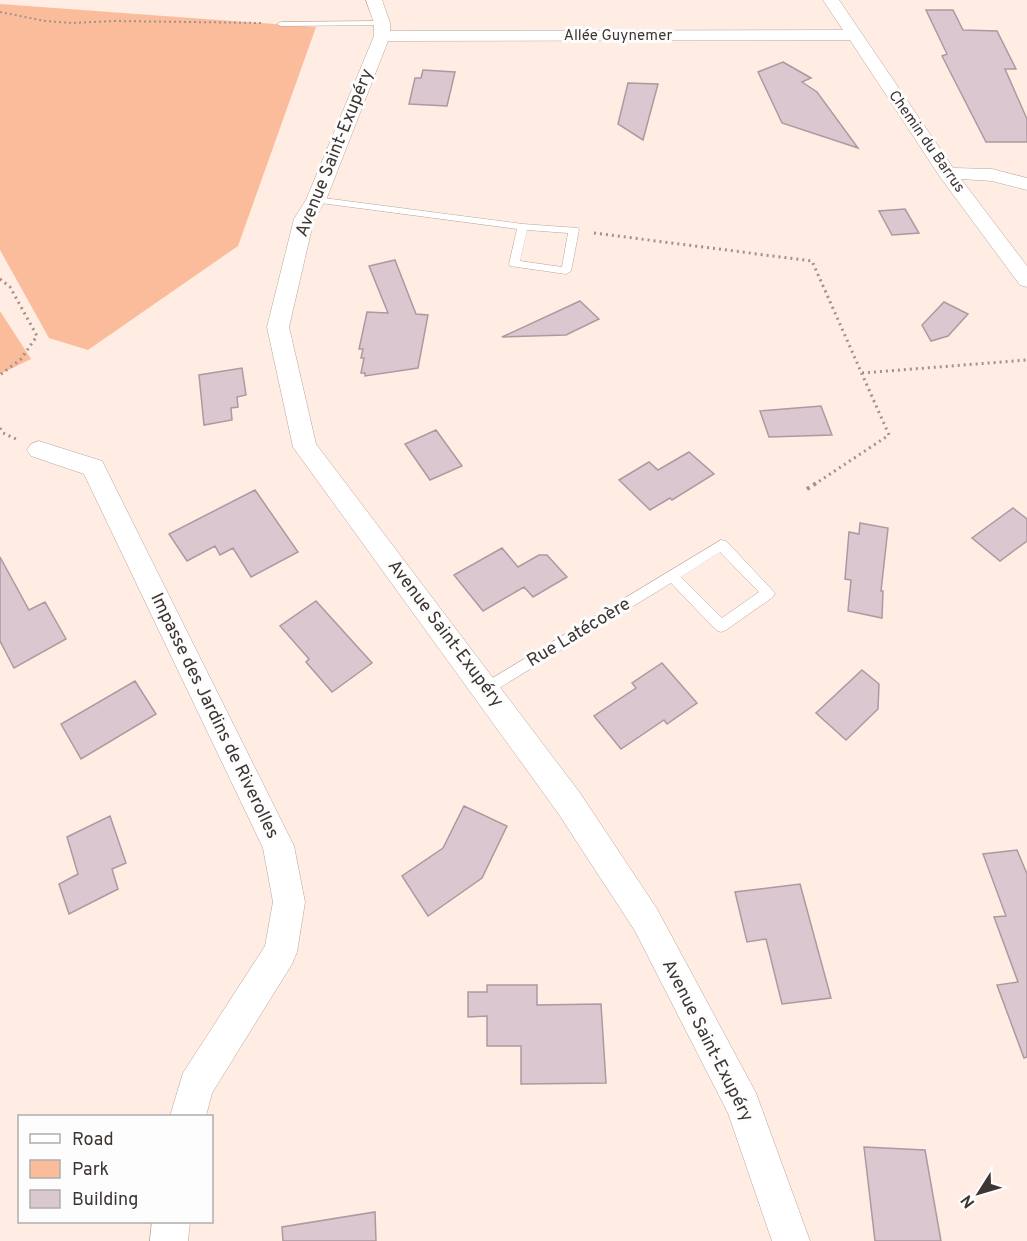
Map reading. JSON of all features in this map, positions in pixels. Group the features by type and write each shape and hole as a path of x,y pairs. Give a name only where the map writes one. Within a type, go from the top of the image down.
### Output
{"street":[{"name":"Chemin du Barrus","path":"831,0 947,173 1027,280"},
{"name":"Allée Guynemer","path":"379,20 848,28"},
{"name":"Avenue Saint-Exupéry","path":"379,20 316,200 304,219 278,327 305,447 569,803 646,920 743,1106 791,1241"},
{"path":"947,173 992,175 1027,184"},
{"name":"Impasse des Jardins de Riverolles","path":"39,450 93,468 278,846 289,902 280,952 196,1086 188,1115"},
{"path":"169,1241 171,1223"}],"lane":[{"path":"281,24 379,20"},
{"path":"316,200 523,227 574,230 566,271 514,264 523,227"},
{"name":"Rue Latécoère","path":"486,690 721,545 768,593 721,626 672,576"}],"path":[{"path":"0,12 45,21 72,23 114,21 281,24"},
{"path":"574,230 812,261 890,435 807,489"},
{"path":"0,279 10,287 37,336 21,359 0,375"},
{"path":"862,373 1027,360"}],"green space":[{"path":"0,4 316,27 238,246 88,350 49,338 0,250"},
{"path":"0,311 31,359 0,374"}],"building":[{"path":"926,10 953,10 963,30 997,31 1016,69 1005,69 1027,119 1027,142 986,142 942,56 947,54"},
{"path":"783,62 811,78 802,82 817,92 858,148 782,123 758,72"},
{"path":"423,70 455,72 447,106 409,104 415,78 421,78"},
{"path":"628,83 658,84 643,140 618,124"},
{"path":"905,209 919,233 892,235 879,211"},
{"path":"395,260 416,314 428,315 418,368 365,376 365,373 361,373 363,349 359,349 367,312 388,313 369,266"},
{"path":"580,301 599,319 566,335 502,337"},
{"path":"944,302 968,314 948,336 931,341 922,325"},
{"path":"242,368 246,395 237,397 238,407 231,408 232,420 204,425 199,375"},
{"path":"821,406 832,435 769,437 760,411"},
{"path":"436,430 462,466 430,480 405,444"},
{"path":"689,452 714,474 672,500 670,498 650,510 619,480 649,462 658,470"},
{"path":"255,490 298,552 251,577 233,548 220,555 215,546 187,561 169,534"},
{"path":"1013,508 1027,519 1027,541 1000,561 972,538"},
{"path":"860,523 888,528 881,591 883,591 882,618 848,611 851,580 845,579 849,532 859,534"},
{"path":"502,548 518,567 539,555 547,555 567,577 533,597 524,587 483,611 454,575"},
{"path":"0,557 29,610 45,602 66,639 14,668 0,641"},
{"path":"316,601 372,663 332,692 306,662 309,659 280,626"},
{"path":"662,663 697,703 667,724 664,720 621,749 594,716 636,688 632,683"},
{"path":"862,670 879,684 878,709 846,740 816,713"},
{"path":"135,681 156,714 81,759 61,724"},
{"path":"464,806 507,826 482,878 428,916 402,876 443,848"},
{"path":"110,816 126,863 112,869 118,889 69,914 59,884 78,874 67,837"},
{"path":"1017,850 1027,874 1027,1057 1024,1058 997,985 1018,982 994,917 1006,916 983,854"},
{"path":"800,884 831,998 782,1004 766,939 747,942 735,892"},
{"path":"487,985 537,985 537,1005 601,1004 606,1083 521,1084 521,1046 487,1046 487,1016 468,1017 468,992 487,992"},
{"path":"864,1147 925,1150 941,1241 875,1241"},
{"path":"375,1212 376,1241 283,1241 282,1227"}]}
